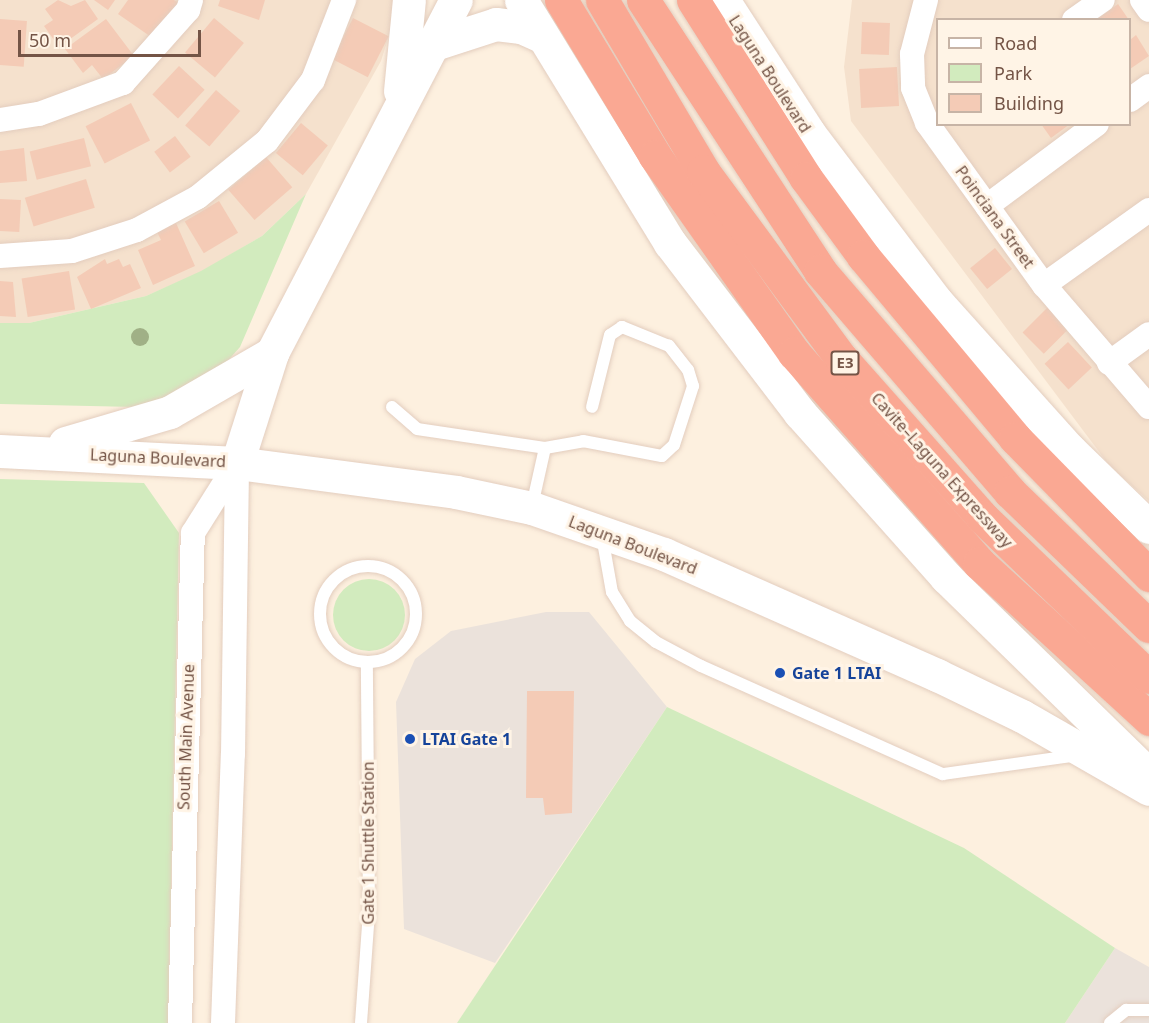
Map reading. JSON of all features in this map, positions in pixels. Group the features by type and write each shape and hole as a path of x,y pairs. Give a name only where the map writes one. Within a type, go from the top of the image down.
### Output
{"highway":[{"path":"561,0 654,156 794,353 979,563 1149,719"},
{"name":"Cavite–Laguna Expressway","path":"602,0 703,171 841,358 982,517 1149,677"},
{"name":"E3","path":"643,0 820,271 1010,492 1149,626"},
{"path":"693,0 806,178 863,256 1015,438 1149,576"}],"main road":[{"path":"399,105 409,0"},
{"path":"237,463 272,353 399,105 456,0"},
{"path":"521,0 670,243 800,413 946,577 1149,774"},
{"name":"Laguna Boulevard","path":"723,0 742,34 839,175 937,302 1054,433 1149,527"},
{"path":"730,0 742,34"},
{"path":"431,45 496,24 521,27 541,36"},
{"path":"16,451 170,412 272,353"},
{"name":"Laguna Boulevard","path":"16,451 237,463 456,492 532,508 602,529 937,675 1089,754 1149,789"}],"street":[{"path":"0,120 39,114 123,83 188,10 191,0"},
{"path":"0,256 72,251 137,230 198,197 267,141 313,80 344,0"},
{"name":"Poinciana Street","path":"926,0 912,54 913,88 927,123 1044,285 1149,407"},
{"path":"1077,18 1103,0"},
{"path":"1142,0 1149,10"},
{"path":"1131,99 1149,86"},
{"path":"987,206 1094,126"},
{"path":"1044,285 1149,210"},
{"path":"1109,363 1149,334"},
{"path":"223,1023 233,754 237,463"},
{"name":"South Main Avenue","path":"180,1023 193,533 237,463"}],"lane":[{"path":"392,407 417,429 544,448 584,441 662,456 674,445 693,386 688,370 669,346 622,327 610,335 592,407"},
{"path":"532,508 544,448"},
{"path":"602,529 607,574 619,606 642,633 701,666 943,774 1089,754"},
{"path":"370,566 386,570 406,584 416,616 404,646 384,660 367,663 343,656 330,645 320,614 332,582 345,572 370,566"},
{"name":"Gate 1 Shuttle Station","path":"361,1023 369,911 367,663"},
{"path":"1110,1023 1126,1010 1149,1010"}],"shaded area":[{"path":"0,0 400,0 381,61 306,194 262,236 201,272 146,296 29,323 0,323"},
{"path":"852,0 1149,0 1149,501 1109,465 851,121 844,67"},
{"path":"546,612 589,612 667,707 495,963 404,929 396,702 415,659 451,631"},
{"path":"1115,948 1149,967 1149,1023 1065,1023"}],"green space":[{"path":"306,194 240,347 217,373 181,396 135,407 0,404 0,323 29,323 146,296 201,271 262,236"},
{"path":"0,479 144,483 179,533 168,1023 0,1023"},
{"path":"369,579 383,582 395,589 402,601 405,615 402,629 395,641 383,648 369,651 355,648 343,641 336,629 333,615 336,601 343,589 355,582"},
{"path":"667,707 964,848 1115,948 1065,1023 457,1023"}],"building":[{"path":"58,0 71,6 85,0 98,19 59,47 44,26 53,20 45,9"},
{"path":"94,0 115,0 108,10"},
{"path":"128,0 174,0 180,4 154,39 118,14"},
{"path":"220,0 265,0 259,20 218,6"},
{"path":"1118,4 1128,18 1099,18"},
{"path":"214,18 244,43 215,78 185,52"},
{"path":"353,18 389,36 368,77 332,59"},
{"path":"0,19 27,21 24,67 0,65"},
{"path":"106,19 134,56 103,79 92,65 83,73 65,49"},
{"path":"862,22 890,23 889,55 861,54"},
{"path":"1136,35 1149,56 1131,68 1131,39"},
{"path":"179,66 205,90 178,118 152,95"},
{"path":"897,67 899,106 861,108 859,69"},
{"path":"216,90 240,111 209,146 185,125"},
{"path":"131,103 150,140 105,164 86,126"},
{"path":"301,123 328,145 303,175 276,153"},
{"path":"1042,126 1067,126 1051,138"},
{"path":"175,136 191,157 170,172 154,152"},
{"path":"84,138 91,166 37,180 30,152"},
{"path":"24,148 27,181 0,183 0,151"},
{"path":"266,157 292,187 255,220 228,190"},
{"path":"86,179 95,208 34,226 25,198"},
{"path":"0,199 21,200 19,232 0,231"},
{"path":"219,201 238,233 204,253 185,222"},
{"path":"176,223 195,266 153,285 138,250 161,240 157,232"},
{"path":"995,248 1012,269 987,289 970,268"},
{"path":"105,259 107,264 119,259 123,267 130,264 141,288 91,309 77,277"},
{"path":"69,271 75,310 28,317 22,279"},
{"path":"0,281 13,282 16,317 0,316"},
{"path":"1048,307 1069,328 1044,354 1023,332"},
{"path":"1068,342 1092,368 1068,389 1045,364"},
{"path":"527,691 574,691 572,813 545,815 543,798 526,798"}],"place":[{"name":"Gate 1 LTAI","path":"780,673"},
{"name":"LTAI Gate 1","path":"410,739"}]}
